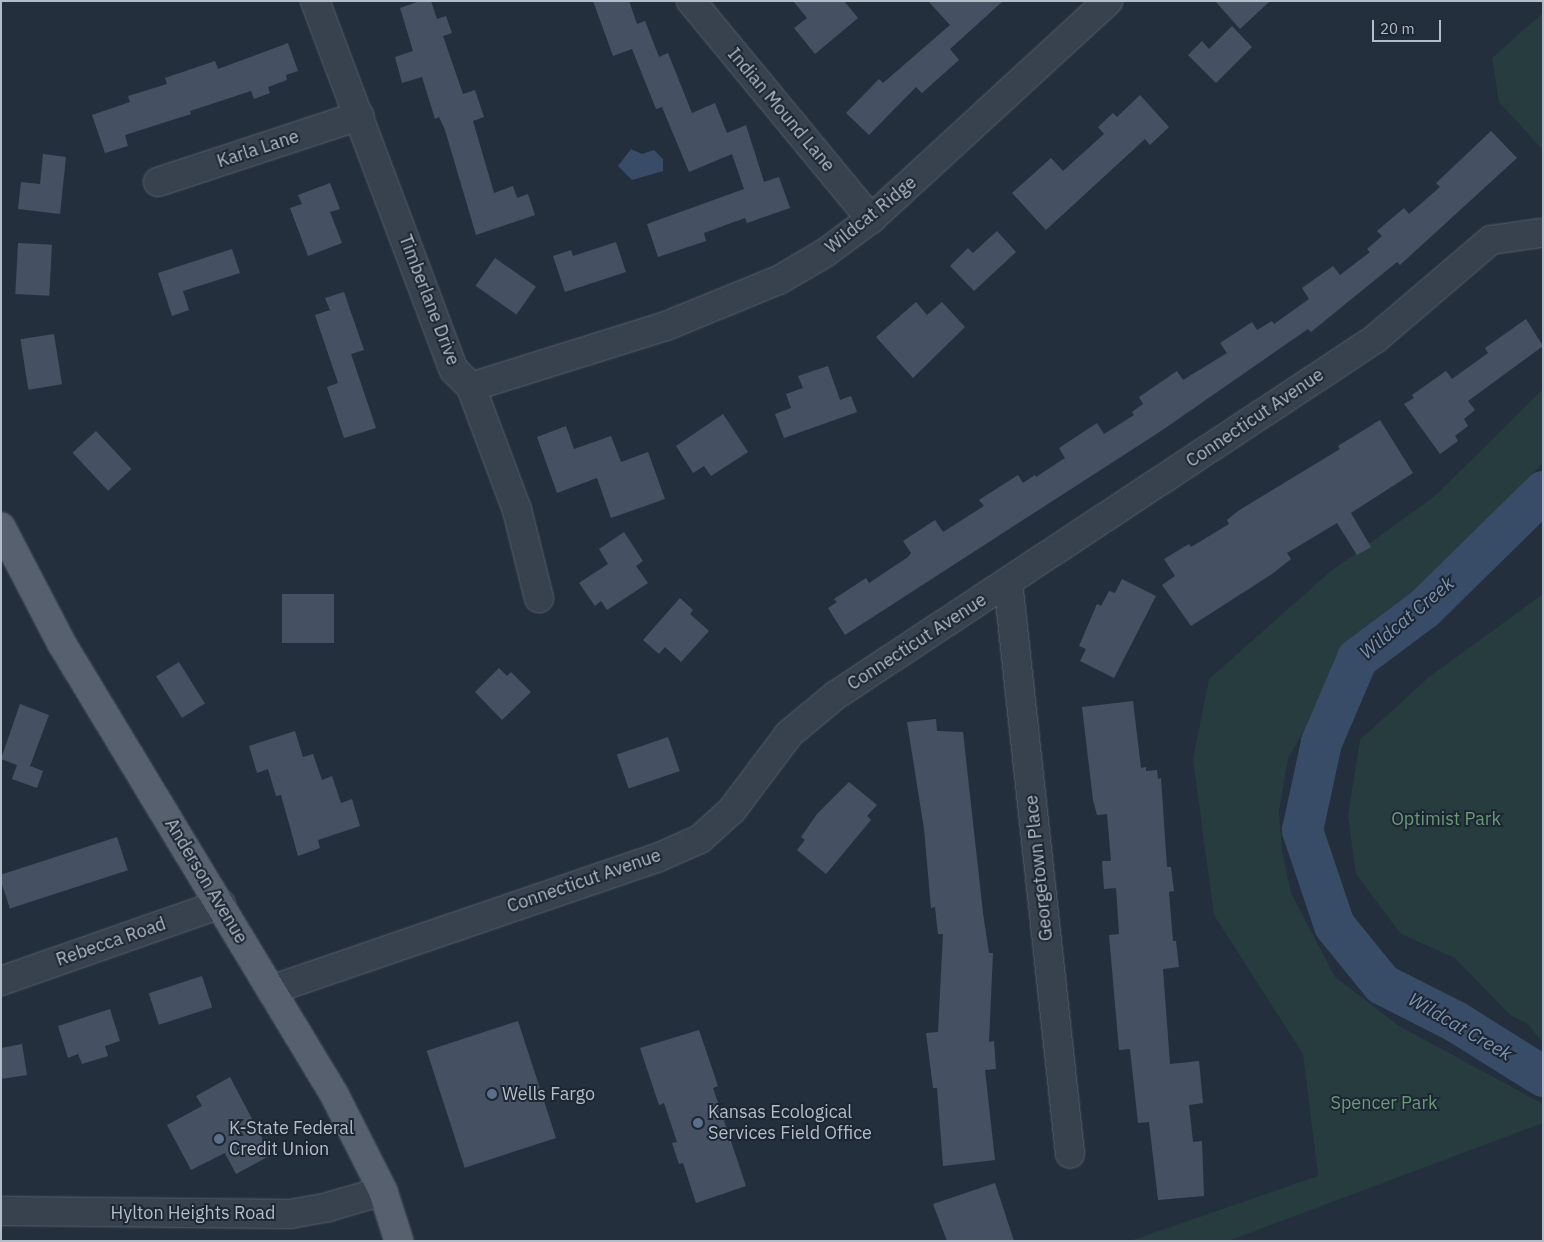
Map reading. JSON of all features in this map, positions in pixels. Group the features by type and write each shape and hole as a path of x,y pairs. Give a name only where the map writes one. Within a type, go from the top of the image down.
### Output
{"main road":[{"name":"Anderson Avenue","path":"1,528 62,644 334,1094 383,1191 400,1241"}],"street":[{"name":"Timberlane Drive","path":"315,1 454,370 471,387 517,510 539,598"},
{"name":"Indian Mound Lane","path":"691,1 871,220"},
{"name":"Wildcat Ridge","path":"471,387 666,326 779,280 825,253 871,220 1108,1"},
{"name":"Karla Lane","path":"158,182 359,116"},
{"name":"Connecticut Avenue","path":"271,990 657,858 700,839 732,810 760,769 789,734 836,696 1375,340 1491,240 1540,233"},
{"name":"Georgetown Place","path":"1008,582 1070,1154"},
{"name":"Rebecca Road","path":"1,981 220,904"},
{"name":"Hylton Heights Road","path":"1,1211 290,1214 328,1207 383,1191"}],"green space":[{"path":"1543,13 1543,150 1499,102 1492,58"},
{"name":"Spencer Park","path":"1543,389 1543,463 1424,586 1352,649 1288,758 1279,812 1282,851 1291,893 1335,977 1399,1026 1543,1104 1543,1123 1228,1241 1130,1241 1318,1176 1303,1054 1214,915 1193,759 1209,679 1330,572 1435,496"},
{"name":"Optimist Park","path":"1543,594 1543,1043 1527,1023 1511,1016 1455,958 1401,934 1356,874 1348,816 1360,740 1429,677"}],"water":[{"path":"631,149 642,154 654,150 663,159 663,171 632,180 618,166"}],"building":[{"path":"420,1 431,1 437,19 446,16 452,33 443,36 463,94 475,90 484,117 473,121 494,193 513,186 517,198 528,194 535,215 476,235 445,130 439,117 435,119 422,77 402,83 395,57 413,51 400,8"},
{"path":"593,1 629,1 637,24 645,21 659,57 668,53 692,113 715,103 727,133 746,125 764,182 779,177 790,208 747,223 745,218 704,233 706,241 658,257 647,224 744,189 732,154 689,172 662,107 656,109 632,49 613,56"},
{"path":"793,1 844,1 858,18 815,54 794,28 807,18"},
{"path":"928,1 1003,1 950,49 959,60 922,93 916,87 869,135 846,113 879,79 883,83 950,25"},
{"path":"1215,1 1270,1 1240,29"},
{"path":"1232,26 1252,47 1216,83 1188,55 1202,41 1209,49"},
{"path":"288,43 298,71 286,75 287,80 268,87 270,93 254,99 251,91 190,111 191,114 125,135 128,146 105,153 92,115 130,102 128,96 167,84 165,78 215,61 218,69"},
{"path":"1140,95 1169,127 1150,145 1145,139 1046,230 1012,193 1051,158 1063,171 1104,134 1098,127 1113,113 1117,117"},
{"path":"1491,131 1517,158 1400,265 1397,262 1311,332 1308,329 1161,431 845,635 828,608 837,602 834,599 866,578 869,583 908,557 911,553 903,541 935,520 943,532 984,506 979,500 1018,475 1023,483 1035,475 1036,477 1065,458 1059,448 1097,423 1104,434 1134,415 1132,412 1143,404 1139,397 1177,371 1183,380 1227,353 1220,343 1252,322 1257,330 1272,321 1274,324 1309,299 1302,288 1333,266 1340,275 1370,252 1367,249 1382,236 1377,231 1404,208 1409,214 1440,187 1436,183"},
{"path":"43,154 66,157 60,214 18,209 21,182 40,184"},
{"path":"330,183 340,209 330,212 342,243 308,256 290,208 302,204 298,195"},
{"path":"997,231 1016,252 974,291 950,266 968,248 973,253"},
{"path":"616,242 626,272 565,292 553,256 571,250 573,256"},
{"path":"18,243 52,245 49,296 15,294"},
{"path":"232,249 240,273 183,291 189,310 172,316 158,273"},
{"path":"495,258 536,287 516,315 475,286"},
{"path":"344,292 364,350 351,354 376,428 344,438 327,387 338,383 315,315 330,310 325,298"},
{"path":"916,302 927,315 942,302 965,327 913,378 876,337"},
{"path":"1526,319 1543,346 1468,401 1475,410 1464,419 1468,426 1455,436 1458,441 1440,454 1404,404 1414,398 1412,395 1446,371 1452,379 1488,353 1485,348"},
{"path":"54,334 62,384 28,390 20,339"},
{"path":"828,366 840,400 851,396 857,412 784,438 775,414 791,408 786,394 803,388 798,376"},
{"path":"723,414 748,452 711,476 704,466 693,473 676,446"},
{"path":"1380,420 1413,473 1351,513 1371,547 1357,555 1337,523 1287,553 1291,559 1272,574 1191,626 1162,585 1175,576 1164,559 1189,544 1191,547 1229,524 1227,520 1238,511 1340,449 1338,446"},
{"path":"566,426 574,449 611,436 621,462 648,452 665,499 611,518 597,478 557,493 537,437"},
{"path":"96,431 131,469 108,491 73,453"},
{"path":"624,532 643,561 636,566 648,583 607,610 601,601 595,606 579,583 608,564 599,549"},
{"path":"1122,579 1156,596 1114,678 1080,661 1086,649 1079,646 1097,604 1101,606 1109,591 1115,593"},
{"path":"282,594 334,594 334,643 282,643"},
{"path":"680,598 693,610 690,614 709,631 681,662 665,647 659,654 643,640"},
{"path":"179,662 205,704 182,718 156,676"},
{"path":"499,668 507,676 511,672 531,692 502,720 475,692"},
{"path":"1133,701 1141,768 1146,767 1146,771 1157,770 1158,779 1161,778 1167,867 1171,867 1174,891 1169,892 1173,941 1176,941 1179,967 1163,969 1170,1064 1199,1061 1203,1103 1189,1105 1193,1142 1202,1141 1204,1196 1158,1200 1149,1122 1138,1123 1130,1049 1119,1050 1109,935 1119,934 1116,888 1104,889 1102,861 1111,861 1107,814 1097,815 1093,800 1082,707"},
{"path":"20,704 49,715 30,766 43,771 37,788 12,779 17,765 1,759"},
{"path":"936,719 937,731 963,732 983,913 989,953 993,953 989,1042 994,1041 996,1069 985,1070 995,1160 943,1166 937,1088 933,1088 926,1033 938,1032 943,934 938,934 935,907 931,908 924,829 907,722"},
{"path":"295,731 303,757 313,754 322,780 332,776 341,803 352,799 360,826 318,840 320,848 298,856 281,795 276,796 268,769 257,773 249,746"},
{"path":"668,737 680,771 629,789 617,755"},
{"path":"849,782 877,805 867,816 871,820 826,874 797,850 805,840 801,837 817,814"},
{"path":"117,837 128,870 10,909 1,881 1,875"},
{"path":"202,976 212,1007 159,1025 149,993"},
{"path":"110,1009 120,1041 105,1046 108,1056 82,1064 78,1054 68,1058 58,1026"},
{"name":"Wells Fargo","path":"518,1021 556,1138 465,1168 427,1051"},
{"name":"Kansas Ecological Services Field Office","path":"699,1030 718,1086 713,1088 746,1186 696,1203 683,1163 679,1164 672,1143 677,1142 664,1103 659,1105 640,1048"},
{"path":"22,1044 27,1075 1,1079 1,1048"},
{"name":"K-State Federal Credit Union","path":"230,1077 271,1155 236,1174 225,1153 191,1170 167,1125 202,1106 196,1096"},
{"path":"995,1183 1014,1241 947,1241 933,1204"}],"waterway":[{"name":"Wildcat Creek","path":"1543,491 1424,608 1357,658 1321,742 1302,830 1334,925 1382,984 1455,1021 1543,1076"}],"place":[{"name":"Wells Fargo","path":"492,1094"},
{"name":"Kansas Ecological Services Field Office","path":"698,1123"},
{"name":"K-State Federal Credit Union","path":"219,1139"}]}
